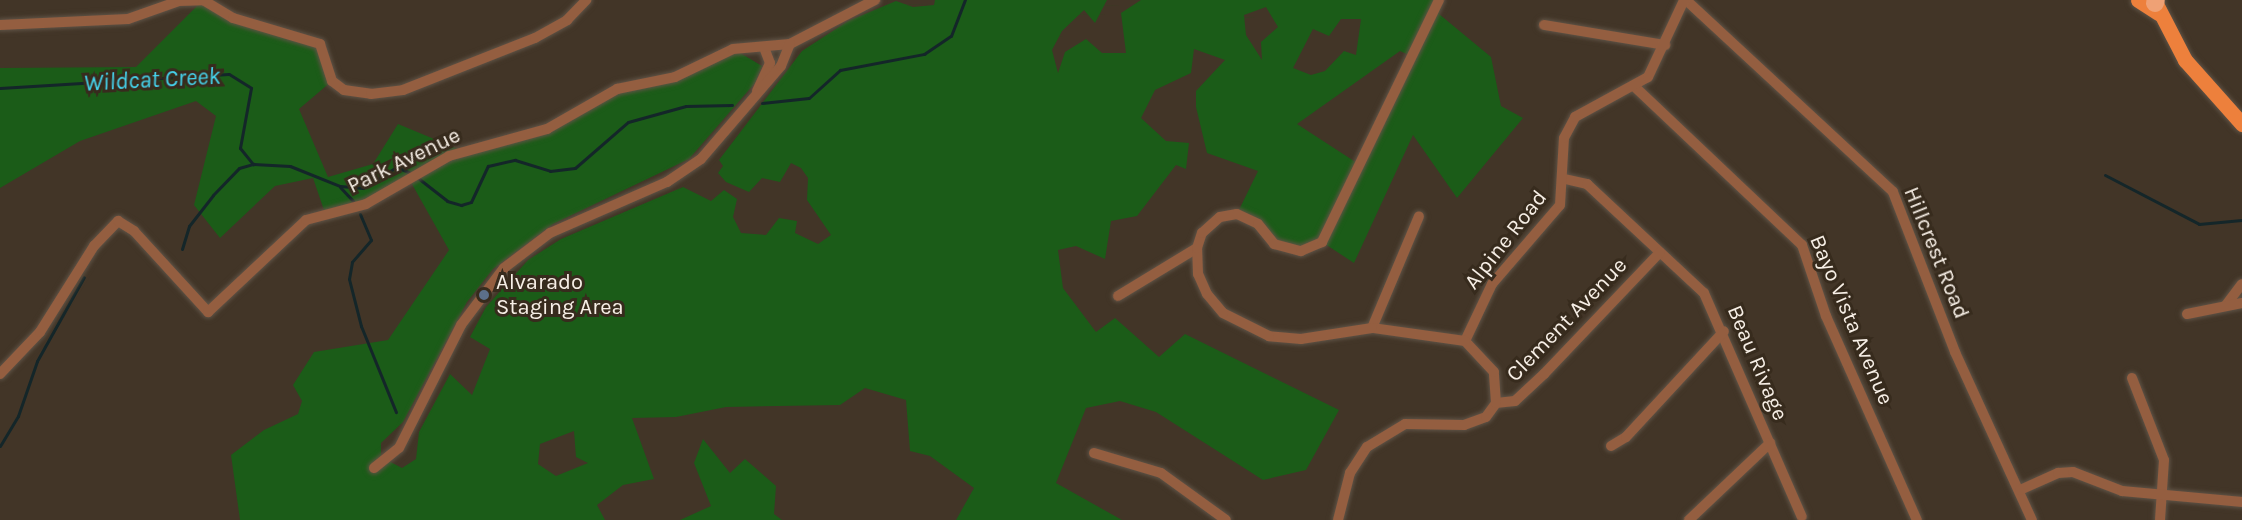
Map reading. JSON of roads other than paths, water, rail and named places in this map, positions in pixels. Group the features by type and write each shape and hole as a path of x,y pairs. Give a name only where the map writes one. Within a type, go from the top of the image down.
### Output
{"main road":[{"path":"2152,3 2185,60 2242,124"}],"street":[{"path":"0,25 128,19 179,1 203,0 233,18 320,44 332,81 344,90 371,94 403,90 535,38 567,20 586,0"},
{"name":"Park Avenue","path":"0,374 40,332 94,246 118,221 134,231 208,312 298,224 366,204 418,172 463,151 547,129 617,89 675,77 733,49 790,44 875,0"},
{"path":"1439,0 1322,242 1301,250 1274,244 1258,224 1237,214 1220,218 1202,232 1197,248 1198,274 1207,294 1242,325 1269,336 1301,339 1372,328 1465,342 1494,372 1496,404"},
{"name":"Alpine Road","path":"1465,342 1492,284 1560,205 1565,179 1561,157 1575,117 1635,87 1648,77 1685,0"},
{"name":"Hillcrest Road","path":"1685,0 1893,192 1955,352 2032,520"},
{"path":"1544,25 1665,45"},
{"path":"374,468 399,448 461,325 504,268 550,232 685,171 710,151 790,44"},
{"path":"764,47 774,66"},
{"name":"Bayo Vista Avenue","path":"1635,87 1802,245 1826,316 1917,520"},
{"name":"Beau Rivage","path":"1565,179 1587,184 1704,293 1724,331 1802,517"},
{"path":"1372,328 1419,216"},
{"path":"1119,296 1197,248"},
{"name":"Clement Avenue","path":"1338,520 1350,473 1385,432 1405,424 1464,425 1486,417 1496,404 1515,401 1544,374 1660,252"},
{"path":"2226,304 2242,284"},
{"path":"2187,314 2226,304 2242,303"},
{"path":"1611,446 1626,437 1724,331"},
{"path":"2132,378 2164,460 2160,520"},
{"path":"1689,520 1770,443"},
{"path":"1094,453 1161,473 1226,520"},
{"path":"2020,490 2058,473 2073,472 2096,486 2162,497 2242,502"}],"waterway":[{"name":"Wildcat Creek","path":"762,103 809,98 840,70 924,54 951,36 965,0"},
{"name":"Wildcat Creek","path":"0,88 229,74 251,88 240,148 253,164 290,166 340,186 363,188 396,167 413,174"},
{"name":"Wildcat Creek","path":"418,178 447,201 461,205 471,202 488,166 515,160 550,171 575,168 628,122 686,106 732,105"},
{"path":"182,249 189,226 213,195 239,168 253,164"},
{"path":"2105,175 2199,224 2242,220"},
{"path":"340,187 353,201"},
{"path":"360,214 371,240 352,262 349,279 361,326 396,412"},
{"path":"0,446 18,416 37,361 84,277"}],"place":[{"name":"Alvarado Staging Area","path":"484,295"}]}
